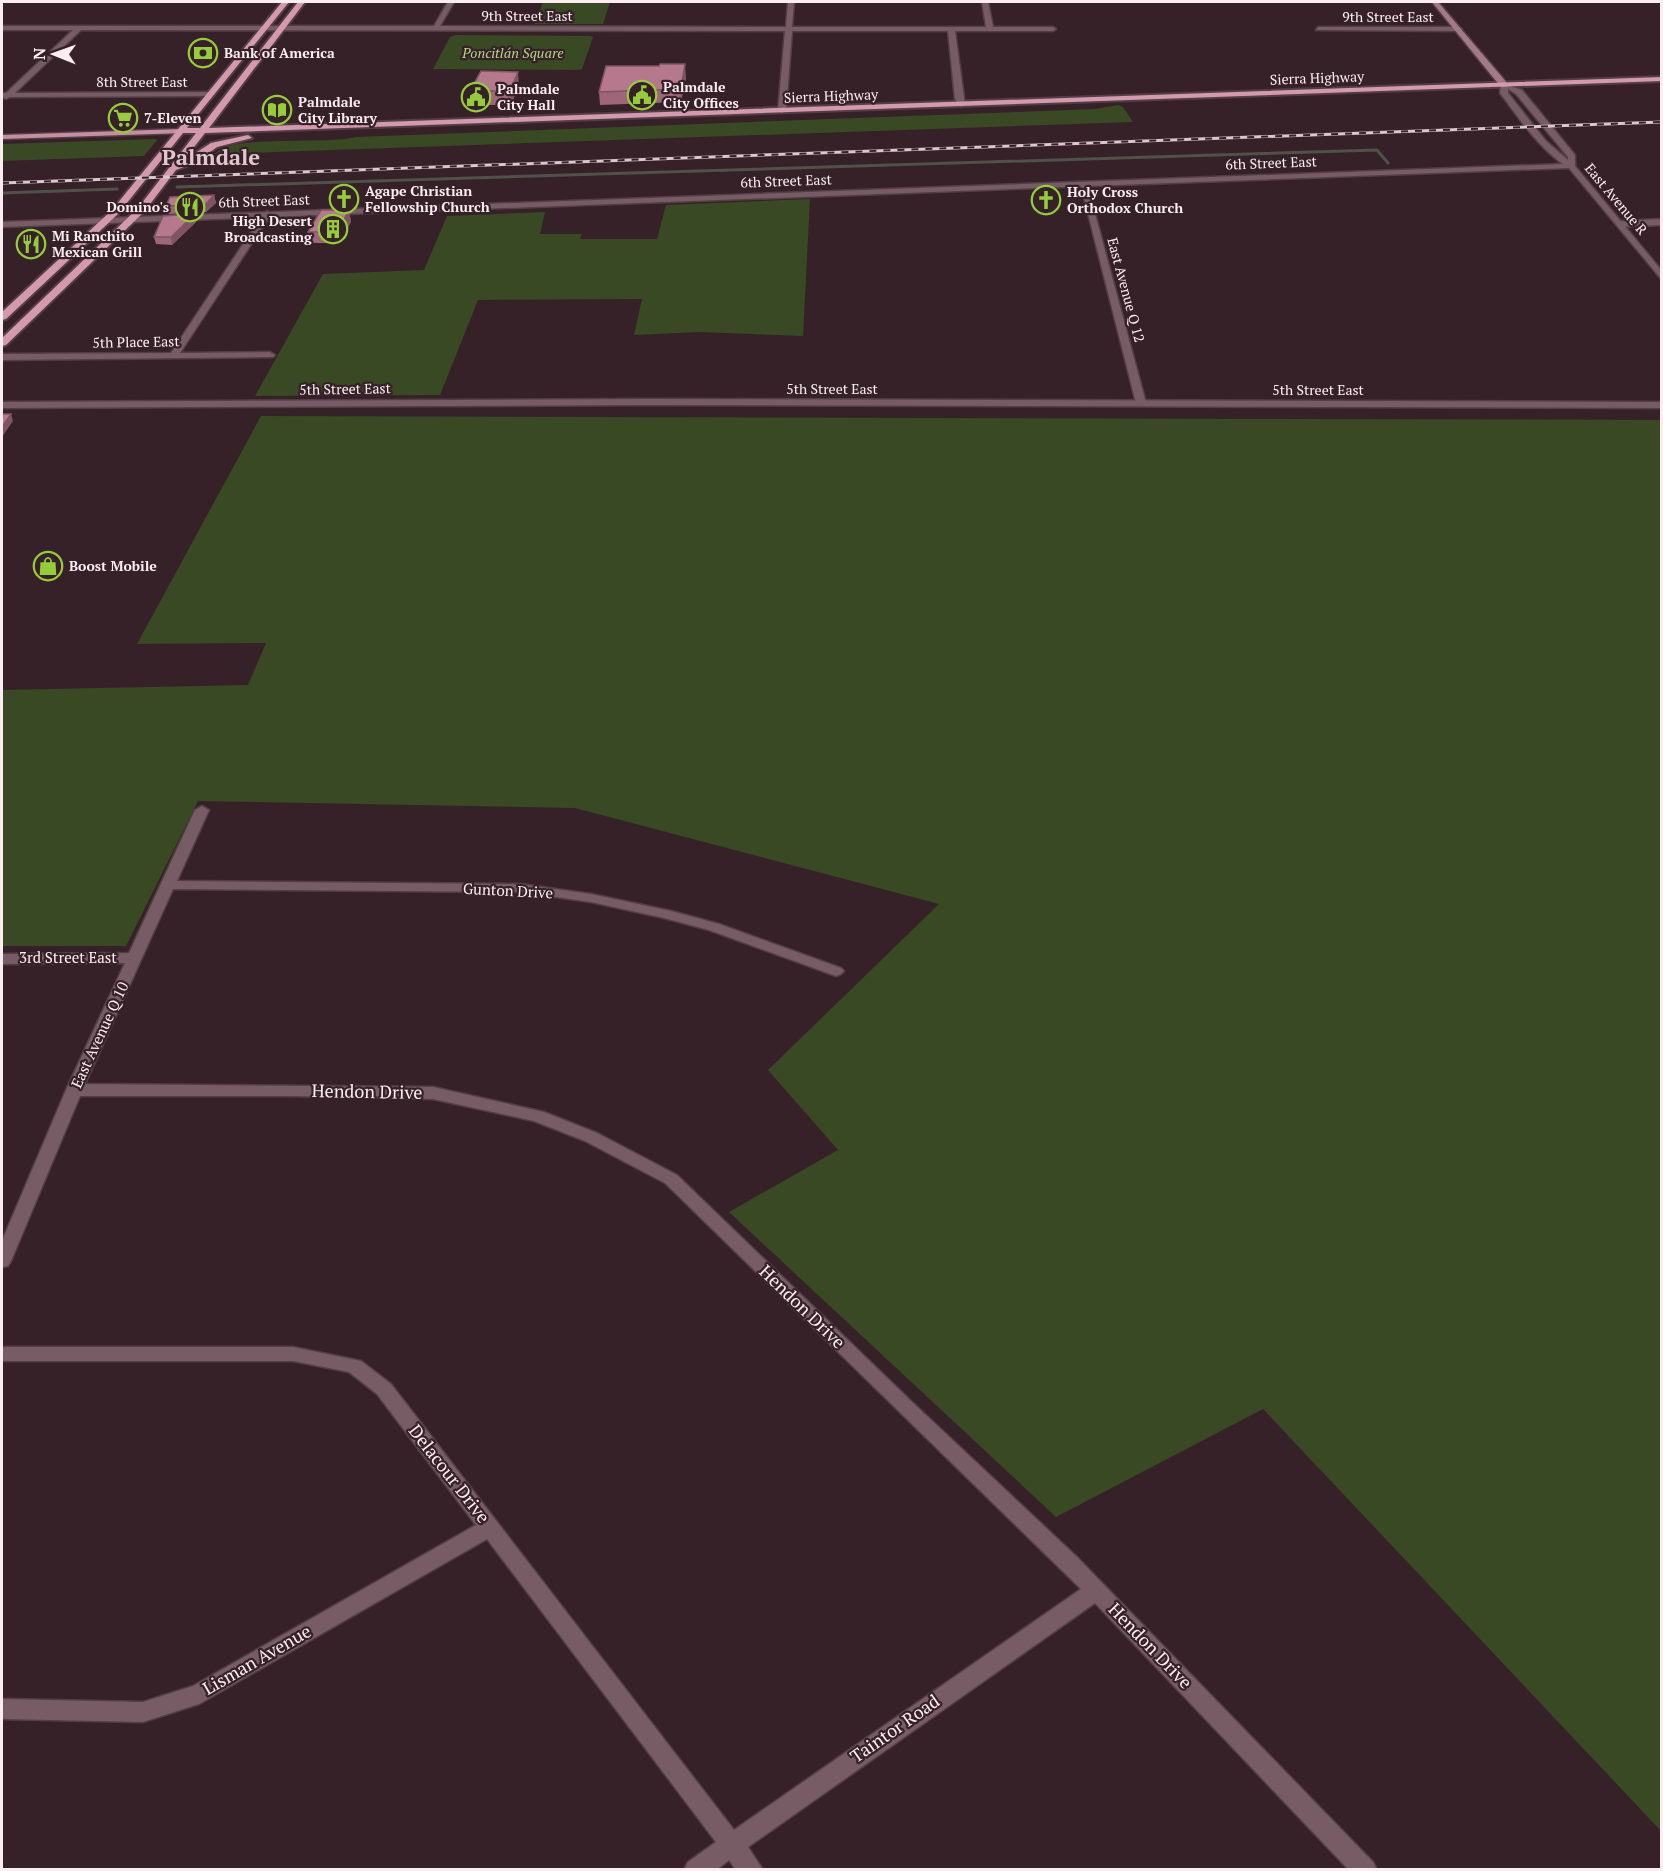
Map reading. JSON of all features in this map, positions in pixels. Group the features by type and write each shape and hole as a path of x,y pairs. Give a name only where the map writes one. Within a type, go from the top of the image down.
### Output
{"highway":[{"path":"2,317 106,220 285,2"},
{"path":"2,343 133,219 301,2"},
{"name":"Sierra Highway","path":"181,131 1662,79"},
{"path":"173,168 194,160 214,144 222,142 319,133 353,126"}],"main road":[{"name":"East Avenue R","path":"1435,2 1504,85"},
{"name":"Sierra Highway","path":"2,137 181,131"}],"street":[{"path":"436,28 451,2"},
{"path":"782,111 791,2"},
{"path":"985,2 990,29"},
{"name":"9th Street East","path":"2,28 1053,29"},
{"path":"2,101 5,95 79,28"},
{"path":"951,29 959,99 962,105"},
{"name":"9th Street East","path":"1318,29 1459,29"},
{"name":"East Avenue R","path":"1571,166 1572,157 1519,92 1504,85 1504,93 1530,127 1554,156 1571,166 1662,277"},
{"name":"8th Street East","path":"5,95 211,94"},
{"name":"6th Street East","path":"2,225 1571,166"},
{"name":"East Avenue Q 12","path":"1083,184 1141,403"},
{"path":"174,355 267,214"},
{"path":"1620,224 1662,222"},
{"name":"5th Place East","path":"2,357 270,356"},
{"name":"5th Street East","path":"2,405 438,402 1662,405"},
{"name":"East Avenue Q 10","path":"2,1261 74,1090 202,810"},
{"name":"Gunton Drive","path":"168,885 520,888 591,898 666,914 714,927 836,971"},
{"name":"3rd Street East","path":"2,959 135,958"},
{"name":"Hendon Drive","path":"74,1090 292,1090 434,1093 538,1116 591,1137 671,1179 1096,1590 1365,1869"},
{"name":"Delacour Drive","path":"2,1354 293,1354 354,1366 384,1389 751,1869"},
{"name":"Lisman Avenue","path":"2,1709 143,1712 199,1694 490,1527"},
{"name":"Taintor Road","path":"696,1869 1096,1590"}],"green space":[{"path":"543,2 610,2 603,24 534,24"},
{"name":"Poncitlán Square","path":"456,35 593,37 582,69 578,70 433,69 450,37"},
{"path":"1118,105 1123,107 1133,122 215,154 224,148 258,142 1095,109"},
{"path":"157,140 144,156 2,161 2,144"},
{"path":"810,199 803,336 699,332 634,335 642,299 478,300 440,395 255,396 323,274 424,270 447,216 545,212 540,234 582,234 580,239 657,239 666,205"},
{"path":"261,416 1661,420 1661,1831 1263,1409 1056,1517 729,1212 838,1150 768,1070 939,904 575,808 198,801 126,946 2,946 2,690 248,685 266,643 137,644"}],"building":[{"path":"660,64 685,64 681,89 599,92 606,66 659,66"},
{"path":"481,71 518,72 510,91 470,91"},
{"path":"214,195 205,205 166,206 170,197"},
{"path":"321,210 349,210 337,232 308,232"},
{"path":"195,214 171,237 154,237 163,216"},
{"path":"2,414 11,414 2,427"}],"waterway":[{"path":"177,187 1377,150 1388,163"},
{"path":"2,193 117,189"}],"railway":[{"path":"2,183 1662,122"}],"place":[{"name":"Bank of America","path":"203,53"},
{"name":"Palmdale City Offices","path":"642,95"},
{"name":"Palmdale City Hall","path":"476,97"},
{"name":"Palmdale City Library","path":"277,110"},
{"name":"7-Eleven","path":"123,118"},
{"name":"Agape Christian Fellowship Church","path":"344,199"},
{"name":"Holy Cross Orthodox Church","path":"1046,200"},
{"name":"Domino's","path":"190,207"},
{"name":"High Desert Broadcasting","path":"333,229"},
{"name":"Mi Ranchito Mexican Grill","path":"31,244"},
{"name":"Boost Mobile","path":"48,566"}],"district":[{"name":"Palmdale","path":"211,157"}]}
